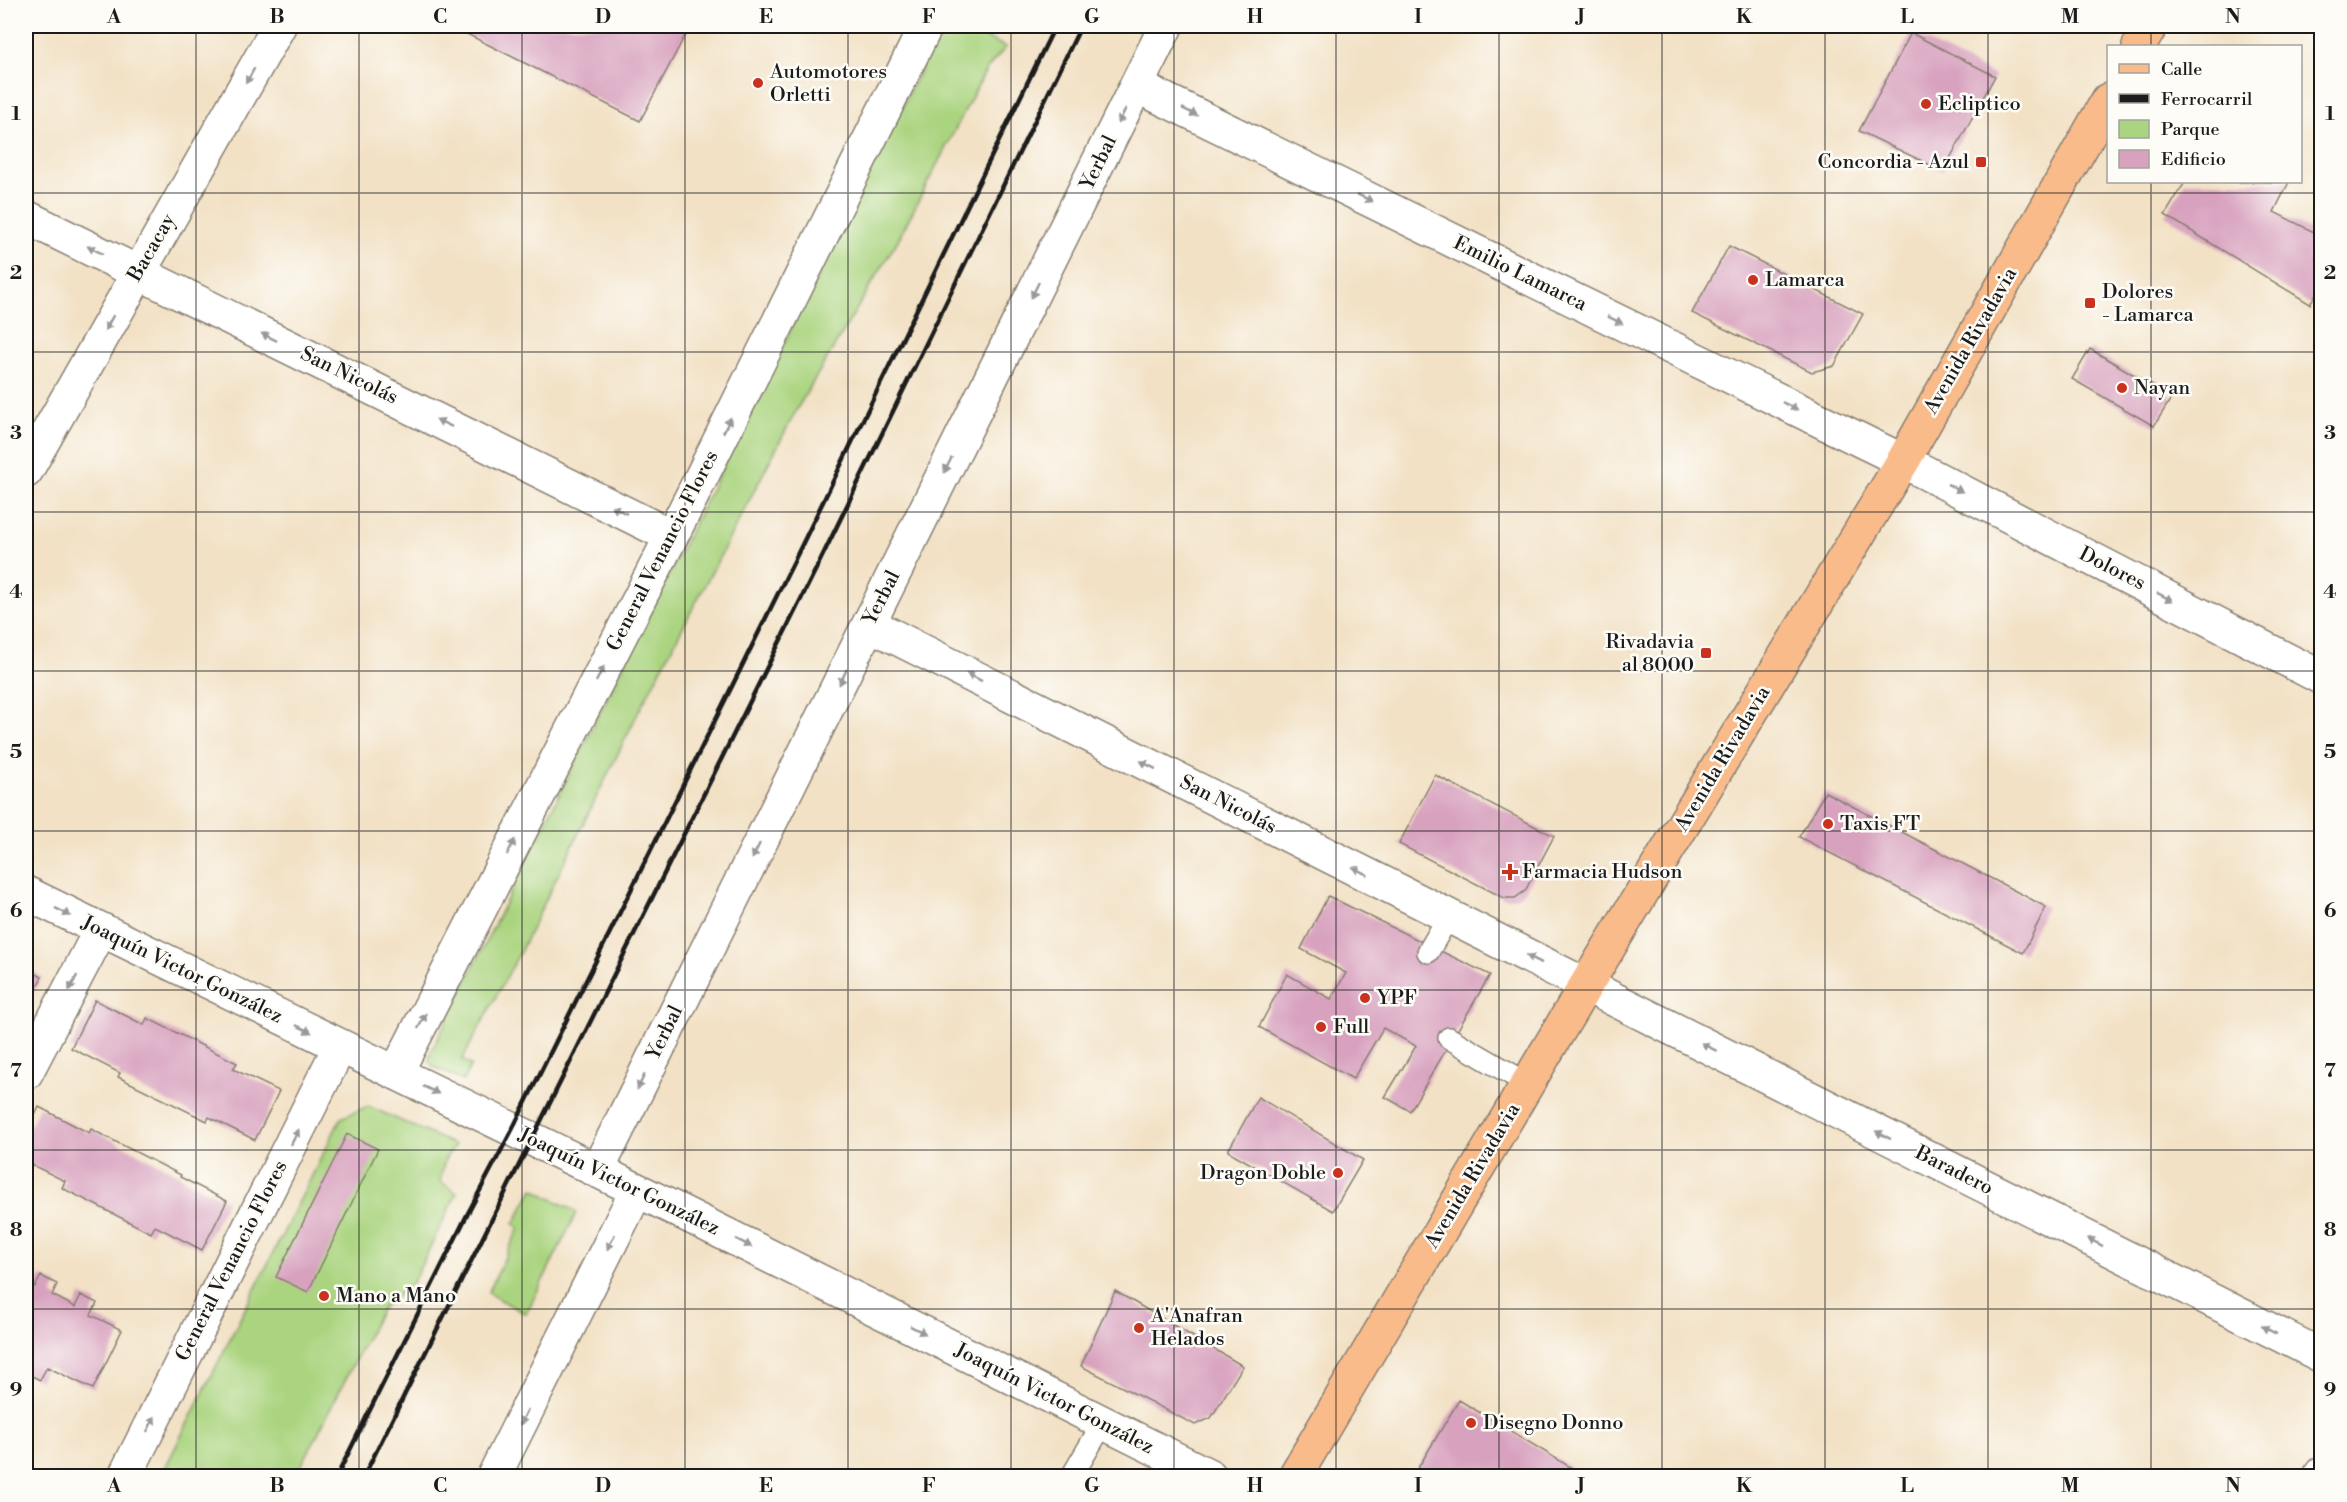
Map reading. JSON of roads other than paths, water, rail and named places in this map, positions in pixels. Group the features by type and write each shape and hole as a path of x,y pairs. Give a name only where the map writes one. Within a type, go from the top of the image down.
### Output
{"main road":[{"path":"2140,45 2151,26"},
{"name":"Avenida Rivadavia","path":"1294,1476 1586,985 1903,461 2107,104"}],"street":[{"name":"Bacacay","path":"26,471 279,26"},
{"name":"General Venancio Flores","path":"396,1073 671,536 926,26"},
{"name":"Yerbal","path":"597,1171 1166,26"},
{"name":"Emilio Lamarca","path":"1137,86 1903,461"},
{"name":"San Nicolás","path":"26,217 671,536"},
{"name":"Dolores","path":"1903,461 2322,678"},
{"name":"San Nicolás","path":"869,624 1586,985"},
{"name":"Joaquín Victor González","path":"26,893 100,931 637,1190 1210,1476"},
{"path":"26,1073 100,931"},
{"name":"Baradero","path":"1586,985 2322,1356"},
{"name":"General Venancio Flores","path":"125,1476 340,1046"},
{"path":"494,1476 637,1190"}],"lane":[{"path":"1428,952 1449,916"},
{"path":"1449,1038 1528,1084"},
{"path":"1072,1476 1103,1423"}],"railway":[{"path":"337,1476 468,1213 512,1130 797,555 1055,26"},
{"path":"364,1476 817,567 1081,26"}],"place":[{"name":"Automotores Orletti","path":"758,83"},
{"name":"Ecliptico","path":"1926,104"},
{"name":"Concordia - Azul","path":"1981,162"},
{"name":"Lamarca","path":"1753,280"},
{"name":"Dolores - Lamarca","path":"2090,303"},
{"name":"Nayan","path":"2122,388"},
{"name":"Rivadavia al 8000","path":"1706,653"},
{"name":"Taxis FT","path":"1828,824"},
{"name":"Farmacia Hudson","path":"1510,872"},
{"name":"YPF","path":"1365,998"},
{"name":"Full","path":"1321,1027"},
{"name":"Dragon Doble","path":"1338,1173"},
{"name":"Mano a Mano","path":"324,1296"},
{"name":"A'Anafran Helados","path":"1139,1328"},
{"name":"Disegno Donno","path":"1471,1423"}]}
